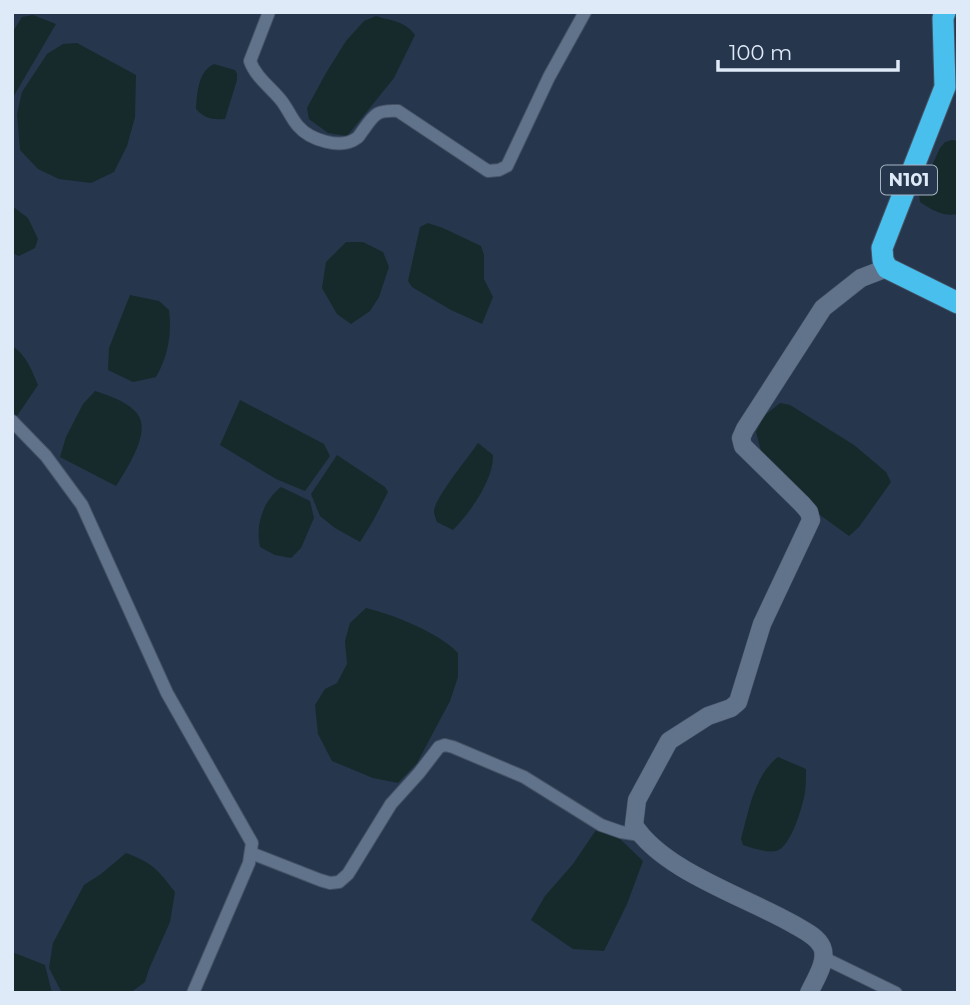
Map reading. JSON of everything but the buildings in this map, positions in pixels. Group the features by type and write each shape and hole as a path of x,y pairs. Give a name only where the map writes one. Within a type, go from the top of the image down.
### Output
{"highway":[{"name":"N101","path":"887,268 882,248 945,88 945,12"},
{"path":"887,268 958,303"}],"street":[{"path":"269,12 250,61 255,71 282,101 299,128 329,143 344,142 358,138 375,113 398,111 488,171 507,166 549,77 585,12"},
{"path":"809,993 824,958 822,947 816,938 680,867 640,835 634,825 637,800 669,741 708,716 731,708 738,702 762,624 811,520 809,512 802,504 743,446 741,438 745,429 823,308 861,278 887,268"},
{"path":"12,421 46,456 82,505 167,693 252,843 249,863 193,993"},
{"path":"251,853 320,880 339,883 348,874 391,804 439,747 445,745 524,777 601,825 640,835"},
{"path":"824,958 896,993"}],"shaded area":[{"path":"33,15 56,24 12,99 12,33 22,17"},
{"path":"376,16 402,24 415,35 394,78 347,136 328,133 309,119 307,108 346,41 364,21"},
{"path":"77,43 136,75 135,117 127,146 114,172 91,183 59,179 38,169 20,150 17,114 22,92 47,54 63,44"},
{"path":"214,64 235,70 237,74 225,119 208,118 196,109 202,77"},
{"path":"958,141 958,214 953,215 929,208 920,202 919,194 940,148 945,142"},
{"path":"12,206 28,218 38,239 35,248 19,256 12,253"},
{"path":"428,223 481,246 484,255 484,279 493,297 482,324 451,310 412,287 408,281 420,227"},
{"path":"346,242 363,242 383,252 389,267 379,297 370,311 351,324 337,314 322,288 326,262"},
{"path":"130,295 159,301 169,310 170,319 166,353 156,377 133,382 108,370 109,348"},
{"path":"12,346 25,358 38,385 17,416 12,413"},
{"path":"95,391 125,403 135,411 141,423 136,451 116,486 60,457 66,437 83,404"},
{"path":"240,400 324,444 330,456 305,491 276,479 220,445"},
{"path":"780,403 790,405 854,445 886,472 891,482 859,527 849,536 795,492 761,451 756,432 764,416"},
{"path":"478,443 493,455 490,474 473,505 453,530 437,522 434,511 446,487"},
{"path":"337,455 385,487 388,492 360,542 320,516 311,494"},
{"path":"281,487 310,501 314,518 301,548 291,558 275,555 260,547 262,514 269,499"},
{"path":"366,608 415,625 439,638 458,653 458,677 450,701 417,763 398,783 373,778 332,761 318,734 315,705 325,689 337,683 347,664 345,641 350,623"},
{"path":"778,757 806,769 804,798 787,842 776,851 760,850 743,845 741,839 758,784"},
{"path":"596,830 620,839 643,861 627,904 604,951 573,949 531,920 545,896 573,864"},
{"path":"126,853 154,868 175,892 170,922 145,982 130,993 62,993 49,968 53,943 84,885"},
{"path":"12,952 45,965 52,993 12,993"}]}
